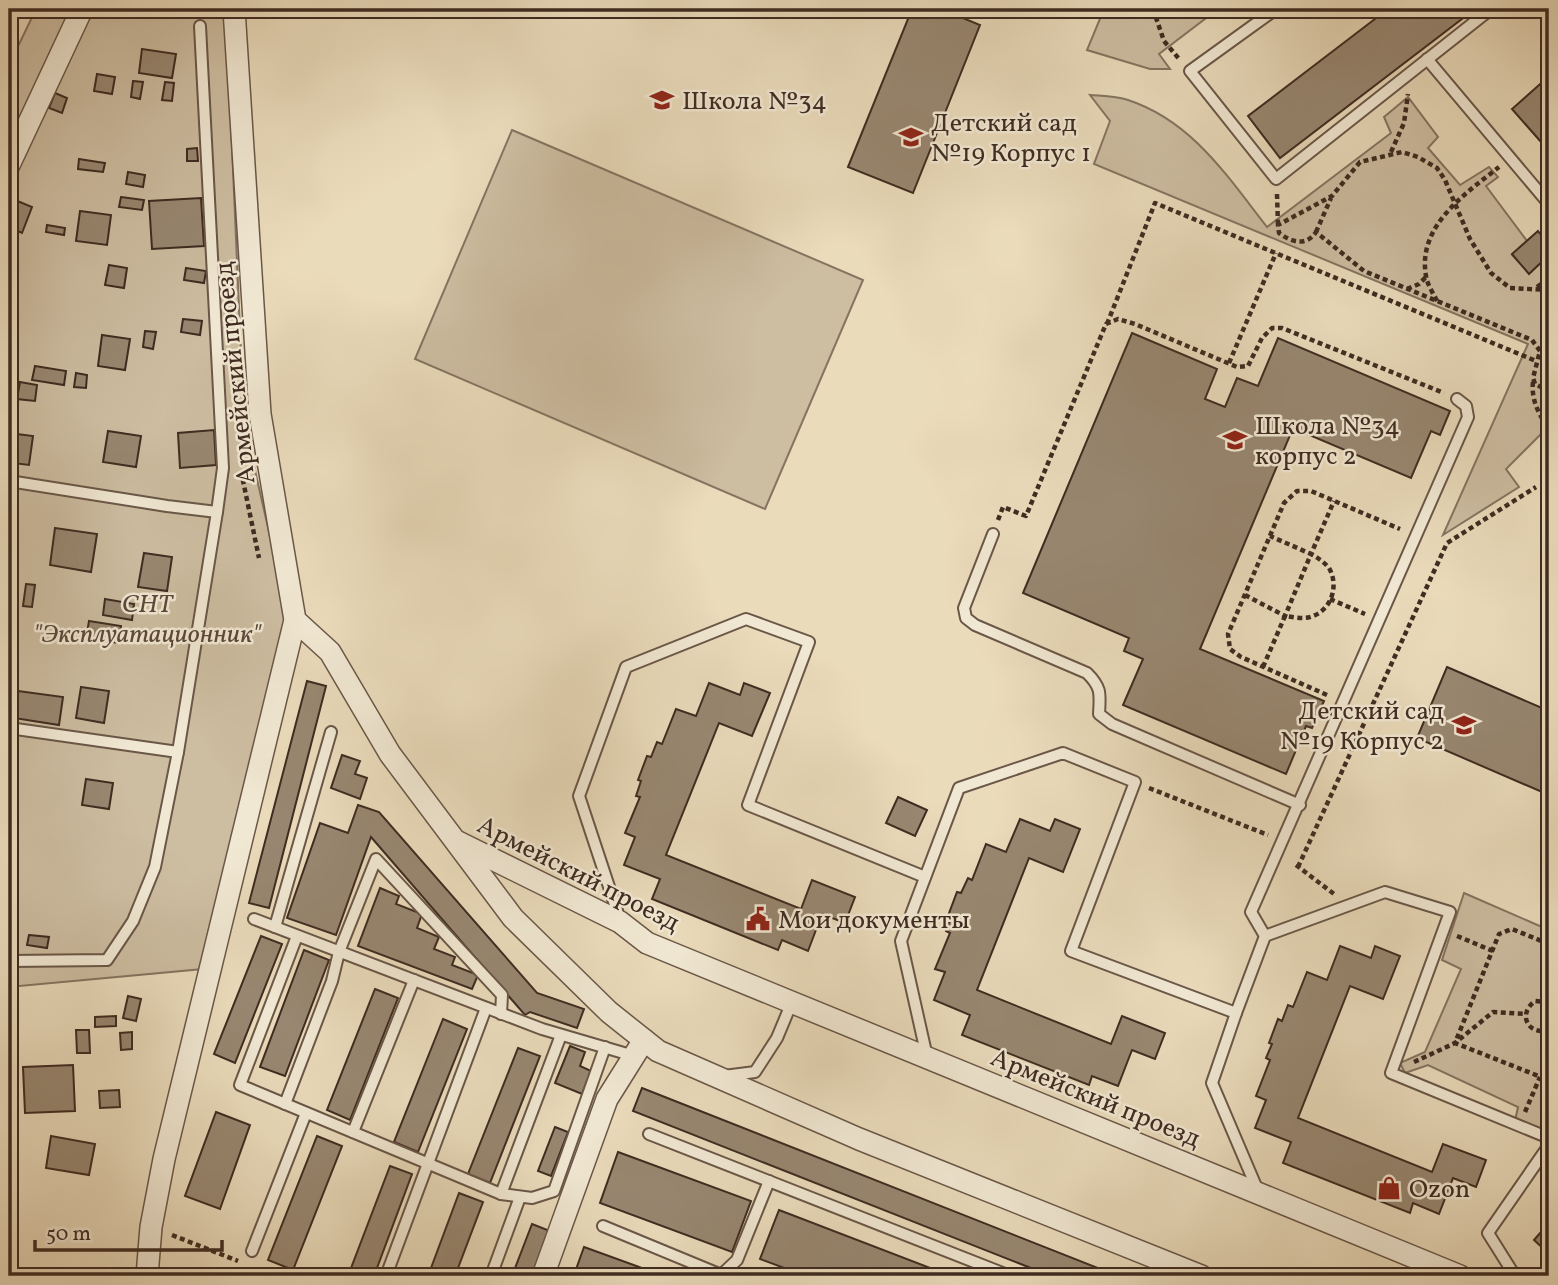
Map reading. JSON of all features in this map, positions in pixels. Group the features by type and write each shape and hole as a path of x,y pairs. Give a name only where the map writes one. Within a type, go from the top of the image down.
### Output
{"street":[{"path":"9,165 82,9"},
{"name":"Армейский проезд","path":"234,9 260,414 295,620 330,652 390,754 454,840 620,922 648,943 1460,1276"},
{"path":"147,1276 151,1227 167,1146 295,620"},
{"path":"454,840 513,918 609,1012 639,1048 658,1051 859,1139 1201,1276"},
{"path":"543,1276 607,1100 639,1048"}],"lane":[{"path":"1276,9 1190,71 1276,179 1490,9"},
{"path":"9,961 107,960 133,921 155,867 177,751 223,468 200,26"},
{"path":"1427,59 1549,204"},
{"path":"1265,936 1251,912 1284,842 1468,417 1466,406 1457,399"},
{"path":"9,481 217,512"},
{"path":"993,534 964,608 966,618 975,625 1087,673 1097,682 1100,714 1112,724 1300,805"},
{"path":"620,922 579,796 626,667 746,619 809,642 748,805 925,877"},
{"path":"9,728 177,751"},
{"path":"275,927 331,732"},
{"path":"927,1058 901,941 958,788 1063,753 1135,782 1071,951 1236,1013"},
{"path":"285,1104 332,981 339,952 376,859 502,995 501,1014"},
{"path":"1259,1194 1212,1083 1265,936 1385,892 1450,912 1391,1073 1549,1138"},
{"path":"254,919 561,1035 605,1047 639,1048"},
{"path":"296,936 240,1085 501,1195 532,1198 554,1191 605,1047"},
{"path":"353,1132 414,980"},
{"path":"718,1077 755,1072 777,1038 792,1002"},
{"path":"386,1276 486,1008"},
{"path":"501,1195 561,1035"},
{"path":"252,1251 306,1113"},
{"path":"649,1135 1010,1276"},
{"path":"1515,1276 1488,1233 1549,1145"},
{"path":"603,1226 721,1276 737,1260 769,1181"},
{"path":"491,1276 520,1197"}],"path":[{"path":"1153,9 1164,41 1190,71"},
{"path":"1391,153 1400,136 1408,106 1408,74"},
{"path":"1276,179 1279,233 1290,241 1297,242 1312,237 1316,232 1332,196 1360,162 1391,153 1410,154 1437,169 1456,202 1470,239 1491,272 1510,288 1549,290"},
{"path":"1437,301 1426,276 1426,260 1432,232 1456,202 1510,158"},
{"path":"1278,225 1332,196"},
{"path":"993,534 1003,507 1026,516 1155,203 1536,361"},
{"path":"1316,232 1364,271 1532,340 1540,351 1532,391 1535,405 1549,429"},
{"path":"1229,363 1276,253"},
{"path":"1407,289 1419,284 1426,276"},
{"path":"1537,288 1549,278"},
{"path":"1106,324 1118,319 1135,324 1237,367 1248,366 1262,338 1272,328 1282,328 1457,399"},
{"path":"1533,378 1535,384 1549,388"},
{"path":"1298,867 1447,543 1549,480"},
{"path":"1344,702 1241,657 1230,649 1228,634 1284,503 1297,491 1311,491 1416,536"},
{"path":"1263,667 1334,501"},
{"path":"1245,595 1285,616 1301,618 1322,611 1330,599 1333,580 1323,561 1270,536"},
{"path":"1330,599 1380,621"},
{"path":"1135,782 1284,842 1298,867 1349,906"},
{"path":"559,864 606,882"},
{"path":"1455,1043 1499,933 1512,929 1549,944"},
{"path":"1443,930 1493,951"},
{"path":"1549,1001 1535,1001 1525,1014 1527,1024 1531,1028 1541,1032 1549,1030"},
{"path":"1391,1073 1455,1043 1493,1012 1525,1014"},
{"path":"1455,1043 1549,1079"},
{"path":"1520,1126 1540,1077"},
{"path":"151,1227 275,1276"}],"green space":[{"name":"СНТ \"Эксплуатационник\"","path":"36,9 226,9 244,422 289,620 203,969 9,987 9,65"},
{"path":"1104,9 1218,9 1159,54 1170,69 1150,69 1087,50"},
{"path":"1090,95 1128,100 1151,109 1190,136 1222,170 1267,227 1391,133 1384,117 1408,97 1438,137 1428,148 1460,185 1489,167 1498,177 1486,186 1527,241 1512,255 1529,273 1546,258 1549,263 1549,426 1506,469 1519,487 1443,535 1528,344 1094,164 1110,121"},
{"path":"512,130 863,280 765,509 415,359"},
{"path":"1464,893 1549,930 1549,1127 1533,1128 1515,1121 1518,1107 1428,1065 1405,1073 1400,1063 1425,1052 1461,969 1442,960"}],"building":[{"path":"912,9 941,9 980,25 913,193 848,167"},
{"path":"1388,9 1475,9 1280,158 1248,116"},
{"path":"142,49 176,54 172,78 139,73"},
{"path":"97,74 115,77 112,94 94,91"},
{"path":"1549,78 1549,151 1512,109"},
{"path":"133,81 143,82 140,99 131,97"},
{"path":"165,82 174,83 172,101 162,100"},
{"path":"55,93 67,98 62,113 49,108"},
{"path":"197,148 198,161 187,161 187,149"},
{"path":"79,159 105,163 103,172 78,169"},
{"path":"128,172 145,175 143,187 126,184"},
{"path":"121,197 144,200 142,210 119,207"},
{"path":"201,198 204,246 152,249 149,201"},
{"path":"15,200 32,207 22,233 9,227 9,215"},
{"path":"80,211 111,215 107,245 76,241"},
{"path":"47,225 65,228 64,235 46,232"},
{"path":"1538,231 1549,245 1549,255 1529,274 1512,254"},
{"path":"109,265 127,268 124,288 105,285"},
{"path":"186,268 206,271 204,283 184,280"},
{"path":"183,319 202,321 200,335 181,332"},
{"path":"145,331 156,332 153,349 143,347"},
{"name":"Школа №34 корпус 2","path":"1132,333 1217,369 1205,399 1225,407 1237,378 1258,386 1278,338 1450,411 1440,435 1431,431 1411,478 1293,428 1200,649 1324,701 1312,728 1306,726 1286,774 1123,705 1143,659 1124,651 1129,638 1023,593"},
{"path":"102,335 130,339 125,370 98,366"},
{"path":"35,366 66,371 64,385 32,380"},
{"path":"76,373 87,375 86,388 74,387"},
{"path":"20,382 37,385 35,401 17,399"},
{"path":"214,430 216,465 180,468 178,433"},
{"path":"108,431 141,436 136,467 103,462"},
{"path":"17,434 33,436 29,465 13,463"},
{"path":"55,528 97,534 91,572 50,565"},
{"path":"144,553 172,557 167,591 138,587"},
{"path":"26,584 35,585 32,607 23,606"},
{"path":"105,599 134,604 132,620 103,615"},
{"path":"89,621 121,626 119,643 86,639"},
{"path":"1447,667 1549,711 1549,795 1417,738"},
{"path":"307,681 326,686 269,908 249,903"},
{"path":"709,683 740,695 744,683 770,693 752,736 719,723 666,855 801,909 812,880 855,897 845,923 822,914 808,951 782,940 778,950 652,899 660,879 624,865 635,837 625,833 640,797 636,796 641,781 638,780 647,756 651,757 657,742 662,744 676,709 696,716"},
{"path":"81,687 109,691 104,723 76,718"},
{"path":"18,691 63,697 59,725 14,718"},
{"path":"342,755 360,761 355,774 367,778 360,799 331,788"},
{"path":"86,779 113,783 109,809 82,805"},
{"path":"898,797 927,810 915,836 886,823"},
{"path":"358,805 379,812 537,993 584,1009 577,1028 530,1012 525,1015 371,837 336,935 287,918 320,823 348,833"},
{"path":"1020,819 1050,831 1055,819 1080,829 1063,872 1029,858 977,990 1111,1044 1122,1016 1165,1033 1155,1059 1132,1050 1118,1086 1092,1076 1089,1085 962,1035 970,1015 934,1000 945,972 935,969 950,933 946,931 951,917 948,916 957,892 961,893 968,878 972,880 986,844 1006,852"},
{"path":"9,852 15,853 12,877 9,877"},
{"path":"380,888 399,896 396,904 422,914 417,928 439,937 434,949 455,957 452,965 478,975 472,989 358,946"},
{"path":"29,935 49,937 47,948 27,945"},
{"path":"261,936 282,944 235,1063 214,1054"},
{"path":"1340,946 1371,958 1375,946 1400,956 1383,999 1350,986 1298,1118 1432,1172 1443,1144 1486,1160 1476,1187 1453,1178 1439,1214 1413,1203 1410,1213 1283,1163 1291,1142 1255,1128 1266,1100 1256,1096 1270,1060 1266,1058 1278,1019 1282,1021 1288,1005 1293,1007 1307,972 1327,980"},
{"path":"304,950 329,960 285,1076 260,1067"},
{"path":"375,989 398,998 350,1120 327,1110"},
{"path":"128,996 141,999 136,1021 123,1018"},
{"path":"116,1016 116,1026 95,1027 95,1017"},
{"path":"443,1019 467,1029 418,1152 394,1142"},
{"path":"9,1030 13,1030 17,1122 9,1123"},
{"path":"76,1030 89,1030 90,1053 77,1053"},
{"path":"132,1032 132,1049 121,1050 120,1033"},
{"path":"570,1046 585,1052 580,1066 591,1071 582,1094 555,1083"},
{"path":"518,1048 540,1056 490,1183 468,1174"},
{"path":"73,1065 75,1111 25,1113 23,1067"},
{"path":"642,1088 1118,1276 1051,1276 633,1111"},
{"path":"119,1090 120,1107 100,1108 99,1091"},
{"path":"216,1112 250,1125 220,1209 185,1196"},
{"path":"555,1127 568,1132 551,1176 538,1171"},
{"path":"51,1136 95,1144 89,1175 46,1168"},
{"path":"317,1136 342,1146 293,1270 268,1260"},
{"path":"618,1152 751,1201 732,1252 600,1203"},
{"path":"390,1166 412,1174 374,1276 348,1276"},
{"path":"459,1193 483,1202 455,1276 428,1276"},
{"path":"779,1210 951,1276 806,1276 760,1259"},
{"path":"1549,1223 1549,1254 1534,1240"},
{"path":"532,1224 550,1231 533,1276 512,1276"},
{"path":"584,1247 664,1276 574,1275"},
{"path":"21,1269 71,1276 20,1276"}],"place":[{"name":"Школа №34","path":"662,100"},
{"name":"Детский сад №19 Корпус 1","path":"911,137"},
{"name":"Школа №34 корпус 2","path":"1235,440"},
{"name":"Детский сад №19 Корпус 2","path":"1464,725"},
{"name":"Мои документы","path":"758,919"},
{"name":"Ozon","path":"1389,1188"}]}
